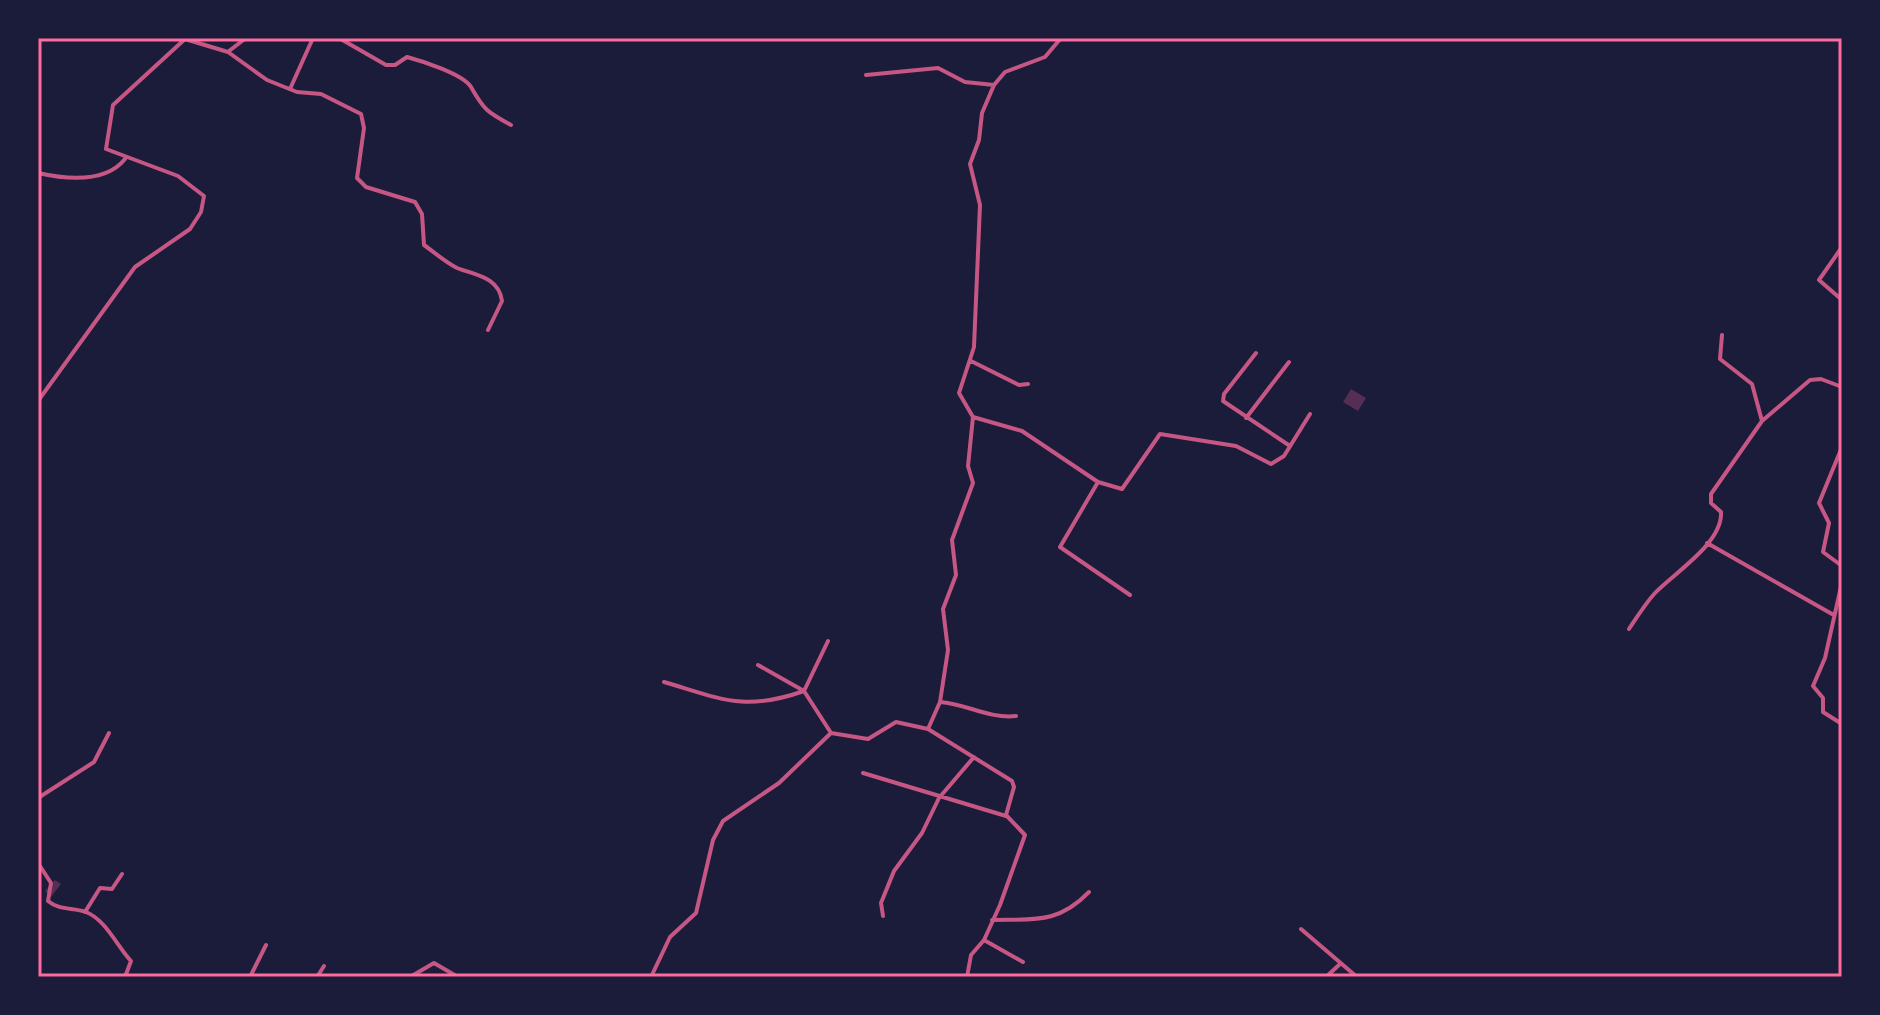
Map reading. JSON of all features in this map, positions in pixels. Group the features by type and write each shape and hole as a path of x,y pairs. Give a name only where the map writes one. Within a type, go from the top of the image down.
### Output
{"street":[{"path":"228,52 246,38"},
{"path":"290,89 313,38"},
{"path":"339,38 386,65 395,65 407,57 440,68 469,84 479,104 511,125"},
{"path":"928,729 940,702 948,645 943,604 956,575 952,540 973,483 968,466 973,417 959,393 971,361 980,205 970,164 979,140 982,113 994,85 1005,72 1045,57 1061,38"},
{"path":"38,401 135,267 180,238 201,212 204,196 193,185 106,149 111,110 117,100 185,39 228,52 267,80 290,89 321,94 361,114 364,128 357,178 366,187 415,202 422,214 424,245 456,267 482,275 492,282 502,301 488,330"},
{"path":"866,75 938,68 965,82 994,85"},
{"path":"38,173 77,178 95,176 125,159"},
{"path":"1842,247 1819,277 1825,287 1842,300"},
{"path":"1722,335 1720,359 1752,384 1762,421"},
{"path":"1256,353 1224,394 1226,405 1290,446"},
{"path":"971,361 1019,385 1028,384"},
{"path":"1246,418 1289,362"},
{"path":"1629,629 1657,591 1707,543 1721,517 1721,512 1711,503 1711,494 1762,421 1810,380 1821,379 1842,387"},
{"path":"973,417 1032,436 1098,482 1117,489 1127,486 1160,434 1236,446 1268,464 1275,463 1290,446 1310,414"},
{"path":"1842,447 1819,503 1829,523 1823,552 1842,566"},
{"path":"1098,482 1060,547 1130,595"},
{"path":"1707,543 1832,614"},
{"path":"1842,582 1832,614 1829,645 1813,686 1823,698 1823,712 1842,724"},
{"path":"664,682 739,703 760,704 804,691 828,641"},
{"path":"758,665 804,691 831,733 868,739 896,722 928,729 1014,783 1007,804 1007,816"},
{"path":"940,702 967,706 990,716 1016,716"},
{"path":"38,798 94,762 109,733"},
{"path":"653,976 670,937 696,913 713,840 723,821 779,783 831,733"},
{"path":"883,916 881,903 886,887 922,833 939,798 974,757"},
{"path":"863,773 1007,816 1024,831 1025,837 984,940 971,955 967,977"},
{"path":"38,863 50,881 46,897 51,904 85,912 107,930 131,961 125,977"},
{"path":"85,912 100,888 112,889 122,874"},
{"path":"992,920 1048,918 1063,914 1089,892"},
{"path":"1301,929 1357,977"},
{"path":"984,940 1023,962"},
{"path":"250,977 266,945"},
{"path":"410,977 436,963 458,977"},
{"path":"1326,977 1340,964"},
{"path":"317,977 324,966"}],"building":[{"path":"1351,389 1366,398 1358,411 1343,402"},
{"path":"55,880 61,884 51,897 45,891"}]}
